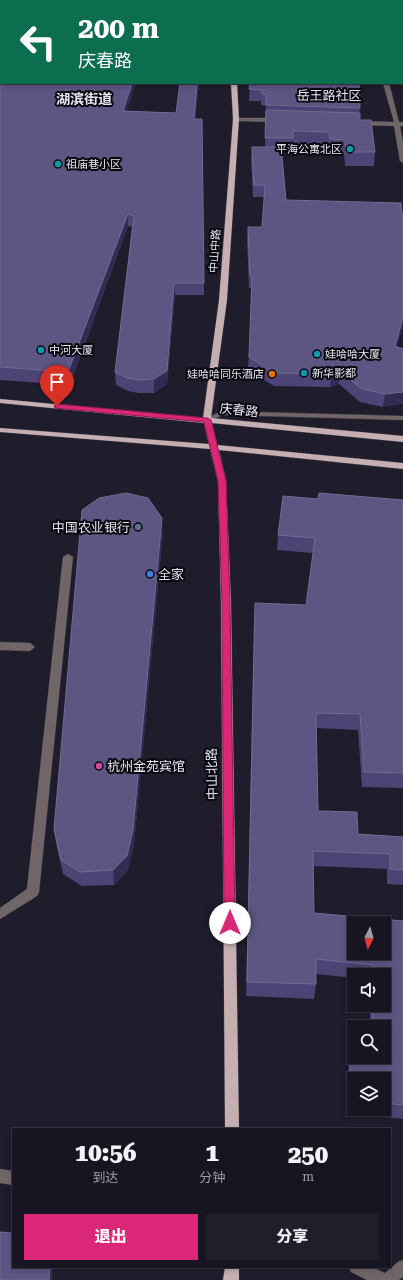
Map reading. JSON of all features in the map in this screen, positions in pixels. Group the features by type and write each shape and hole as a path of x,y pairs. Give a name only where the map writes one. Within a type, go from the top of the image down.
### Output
{"main road":[{"name":"中山中路","path":"207,420 223,300 236,119 234,84"},
{"name":"庆春路","path":"0,401 403,439"},
{"name":"中山北路","path":"207,420 222,481 225,571 232,1128"},
{"path":"0,430 214,447 403,466"},
{"path":"231,1280 232,1268"}],"street":[{"path":"386,84 400,124 403,161"},
{"path":"236,119 290,121"},
{"path":"351,122 400,124"},
{"path":"207,420 222,413 403,418"},
{"path":"0,914 33,892 68,557"},
{"path":"0,646 30,647"},
{"path":"0,1176 12,1178"},
{"path":"388,1280 403,1267"},
{"path":"358,1268 383,1280"}],"building":[{"path":"0,84 132,84 123,111 176,113 180,84 197,84 194,119 202,119 204,283 174,283 167,371 154,379 139,380 127,378 115,372 134,216 128,214 68,372 0,367"},
{"path":"250,84 359,84 360,108 266,105 266,94 262,94 262,90 249,89"},
{"path":"266,110 360,113 360,120 371,120 375,152 346,152 345,140 330,139 329,132 293,131 293,138 265,138"},
{"path":"252,147 281,147 286,200 401,203 403,220 403,318 395,346 403,349 403,392 385,394 362,389 340,371 331,374 274,373 249,357 252,276 250,276 248,227 262,227 265,185 254,185"},
{"path":"126,493 148,498 162,518 133,830 127,856 113,870 80,872 61,860 54,829 82,510 99,498"},
{"path":"319,493 403,500 403,773 364,772 360,714 316,713 318,811 357,812 358,834 403,837 403,870 390,869 390,854 313,851 314,913 347,916 347,960 391,960 391,920 403,921 403,1105 391,1104 391,1072 350,1072 350,1064 391,1064 391,1020 372,1020 372,1012 391,1012 391,968 373,968 373,965 316,959 316,984 247,982 255,603 306,605 315,538 278,535 283,496 318,499"},
{"path":"0,1232 12,1233 12,1268 50,1268 49,1280 0,1280"}],"place":[{"name":"平海公寓北区","path":"350,149"},
{"name":"祖庙巷小区","path":"58,164"},
{"name":"中河大厦","path":"41,350"},
{"name":"娃哈哈大厦","path":"317,354"},
{"name":"新华影都","path":"304,373"},
{"name":"娃哈哈同乐酒店","path":"272,374"},
{"name":"中国农业银行","path":"138,527"},
{"name":"全家","path":"150,574"},
{"name":"杭州金苑宾馆","path":"99,766"}],"district":[{"name":"岳王路社区","path":"329,95"},
{"name":"湖滨街道","path":"84,99"}],"route":[{"path":"57,406 207,420 222,481 226,603 230,923"}]}
